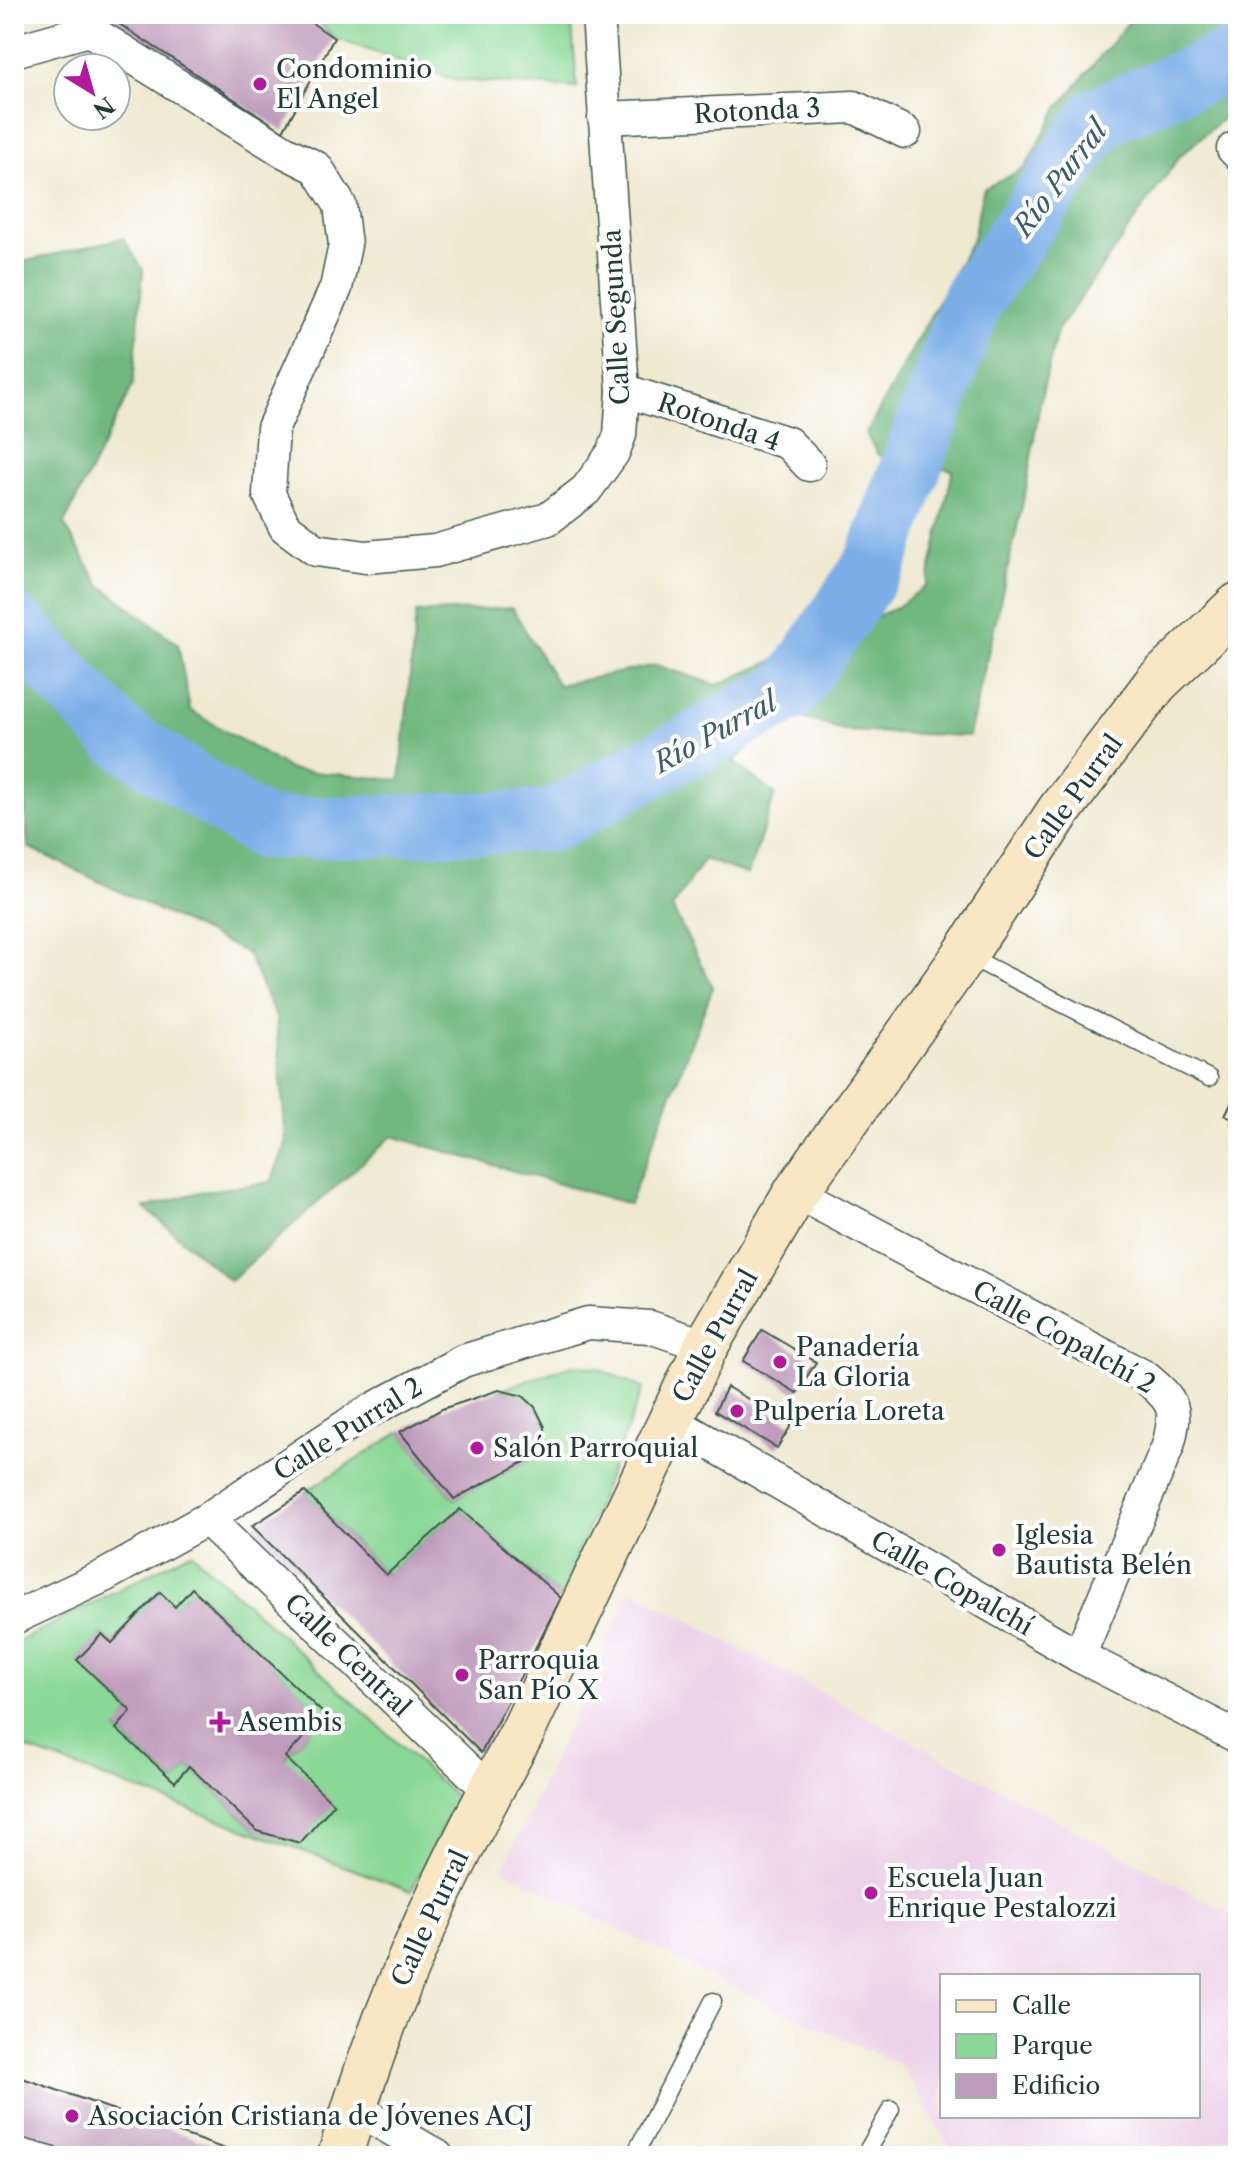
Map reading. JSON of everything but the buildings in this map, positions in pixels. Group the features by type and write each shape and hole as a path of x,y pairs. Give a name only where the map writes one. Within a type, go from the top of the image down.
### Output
{"street":[{"name":"Calle Segunda","path":"14,51 89,30 285,152 317,168 340,205 345,245 336,288 273,428 269,494 285,527 316,550 366,557 435,551 548,519 586,490 603,471 613,453 620,435 623,390 598,14"},
{"name":"Rotonda 3","path":"604,118 854,107 905,132"},
{"name":"Rotonda 4","path":"623,390 788,443 809,465"},
{"name":"Calle Purral","path":"340,2156 396,1989 706,1346 796,1192 965,954 1059,811 1156,683 1238,605"},
{"name":"Calle Copalchí 2","path":"796,1192 1145,1377 1169,1397 1175,1421 1168,1446 1079,1656"},
{"name":"Calle Purral 2","path":"14,1618 104,1576 207,1519 364,1414 463,1361 588,1323 650,1327 706,1346"},
{"name":"Calle Copalchí","path":"670,1420 1079,1656 1238,1737"},
{"name":"Calle Central","path":"207,1519 490,1791"},
{"path":"354,2107 437,2156"}],"lane":[{"path":"965,954 1209,1078"},
{"path":"634,2156 713,2001"},
{"path":"864,2156 891,2109"},
{"path":"14,2145 54,2156"}],"shaded area":[{"name":"Escuela Juan Enrique Pestalozzi","path":"632,1590 1238,1918 1238,2135 1168,2156 955,2156 902,2066 705,1974 503,1869"}],"green space":[{"path":"311,14 571,14 577,88 455,80 334,38"},
{"path":"1135,14 1238,14 1238,105 1180,156 1057,331 1040,402 1026,489 969,736 846,731 783,712 734,762 775,794 748,875 704,859 672,908 713,987 629,1204 392,1136 230,1281 145,1208 199,1192 271,1182 286,1144 276,1017 247,953 28,847 19,738 14,736 14,264 123,238 143,270 133,385 64,524 99,584 178,644 190,710 291,770 400,780 416,613 512,608 558,685 656,665 717,685 896,608 927,585 953,470 878,455 866,434 973,238 983,189 1025,168 1058,108"},
{"path":"572,1365 597,1368 643,1388 561,1598 460,1509 386,1575 305,1492 400,1432 454,1499 538,1455 544,1429 540,1413 522,1398 499,1390"},
{"path":"191,1552 457,1798 411,1891 14,1744 14,1644","holes":["192,1588 324,1715 285,1757 257,1831 189,1766 175,1782 117,1730 131,1711 78,1660 102,1634 112,1643 160,1593 175,1607"]}],"waterway":[{"name":"Río Purral","path":"14,625 119,736 264,829 552,821 791,690 876,562 972,300 1099,117 1238,57"}],"place":[{"name":"Condominio El Angel","path":"260,84"},
{"name":"Panadería La Gloria","path":"780,1362"},
{"name":"Pulpería Loreta","path":"737,1411"},
{"name":"Salón Parroquial","path":"477,1448"},
{"name":"Iglesia Bautista Belén","path":"999,1550"},
{"name":"Parroquia San Pío X","path":"462,1675"},
{"name":"Asembis","path":"220,1722"},
{"name":"Escuela Juan Enrique Pestalozzi","path":"871,1893"},
{"name":"Asociación Cristiana de Jóvenes ACJ","path":"72,2116"}]}
